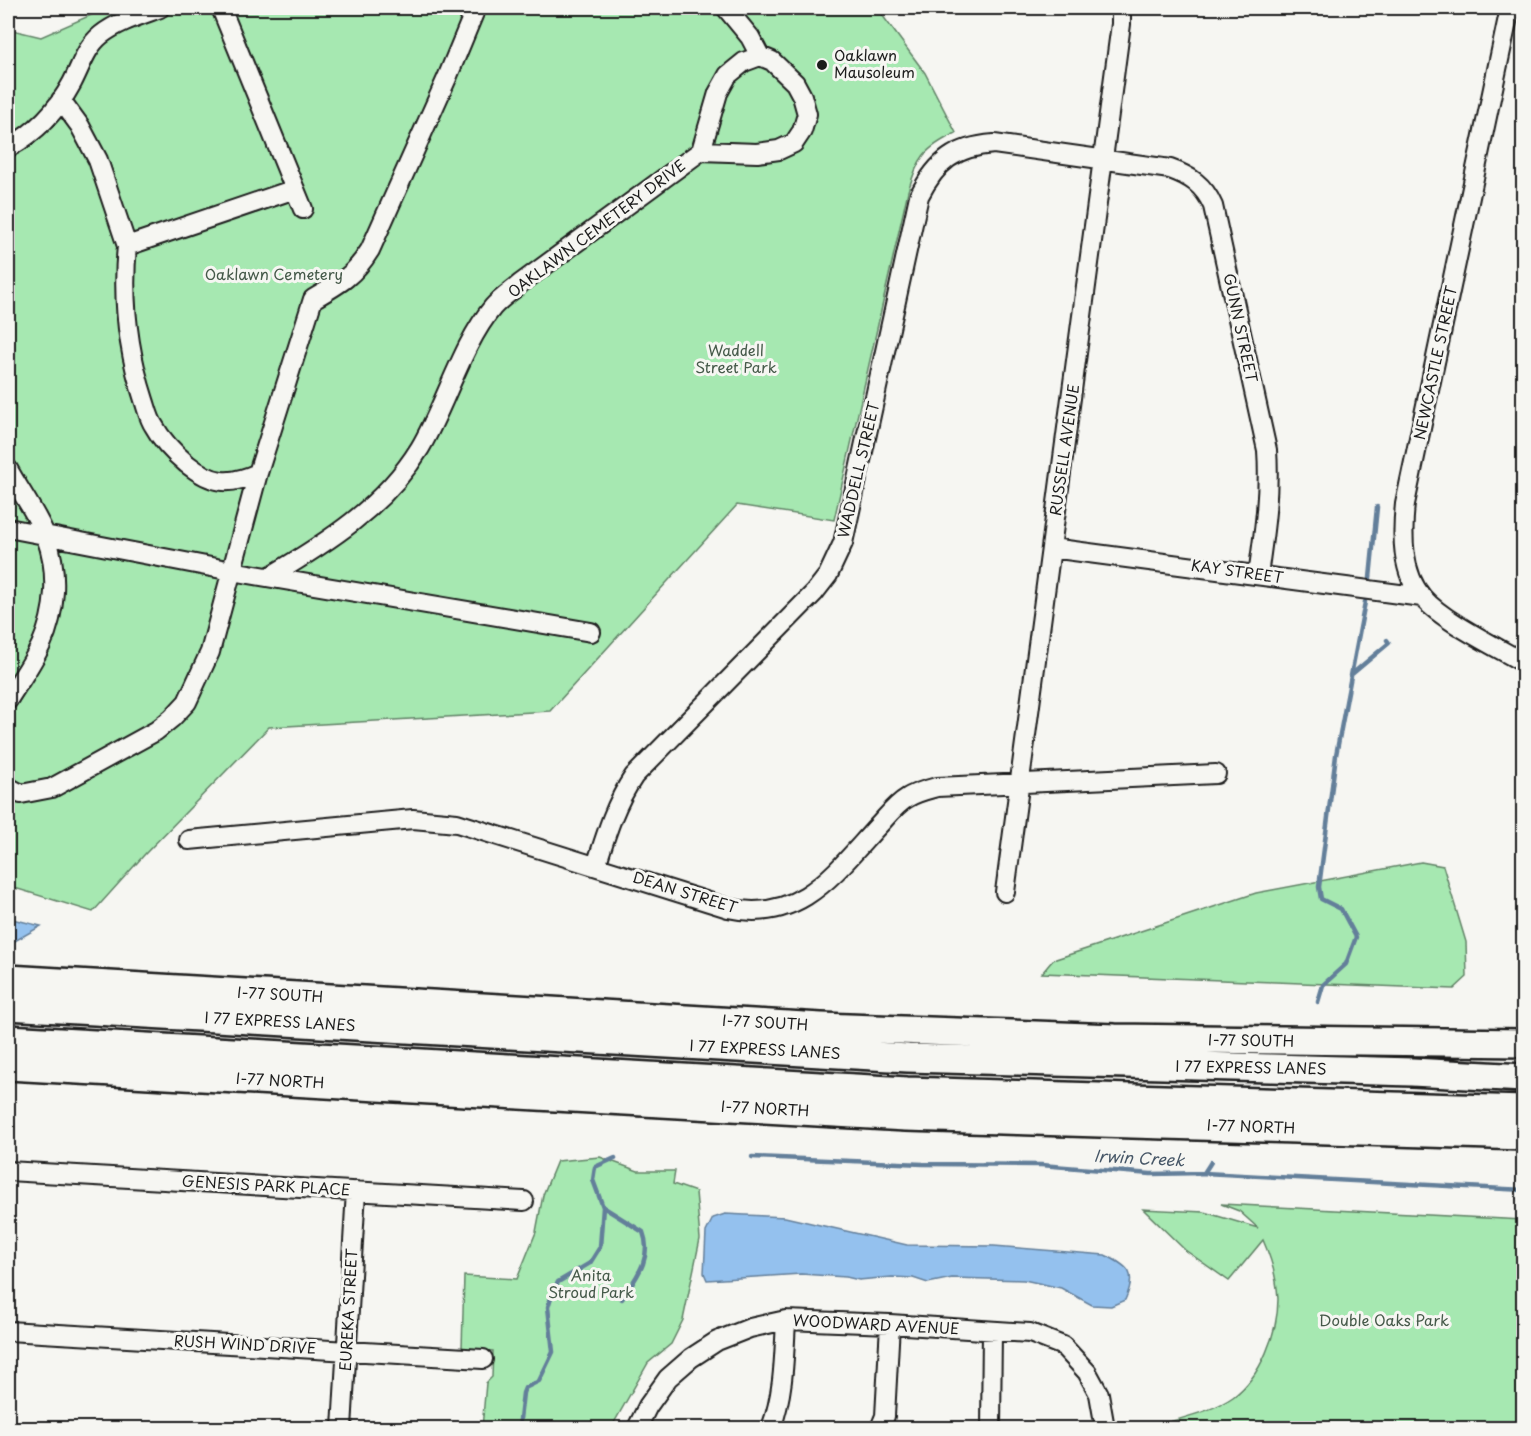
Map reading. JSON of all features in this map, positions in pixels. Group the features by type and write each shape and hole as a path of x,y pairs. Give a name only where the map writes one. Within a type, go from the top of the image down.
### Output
{"highway":[{"name":"I-77 SOUTH","path":"8,979 856,1028 1114,1038 1516,1042"},
{"name":"I 77 EXPRESS LANES","path":"8,1006 908,1058 1524,1077"},
{"name":"I 77 EXPRESS LANES","path":"8,1039 907,1090 1524,1110"},
{"name":"I-77 NORTH","path":"8,1066 906,1118 1524,1136"}],"street":[{"path":"8,148 34,132 61,100 80,64 101,35 122,23 160,8"},
{"path":"221,8 303,210"},
{"path":"8,787 21,794 52,788 156,731 187,702 210,652 258,473 313,299 346,279 359,268 370,250 476,8"},
{"name":"OAKLAWN CEMETERY DRIVE","path":"726,8 750,37 760,56"},
{"name":"RUSSELL AVENUE","path":"1005,892 1104,159 1121,8"},
{"name":"NEWCASTLE STREET","path":"1510,8 1405,504 1403,529 1410,576 1422,597 1450,619 1524,663"},
{"name":"OAKLAWN CEMETERY DRIVE","path":"269,577 344,529 374,505 400,477 420,448 441,408 472,338 493,307 549,262 701,151 718,93 728,75 744,62 760,56 772,60 795,83 802,96 807,114 802,131 794,143 779,150 757,153 701,151"},
{"path":"61,100 80,126 98,160 127,246 125,272 129,340 141,390 153,425 174,453 199,474 221,482 241,480 258,473"},
{"name":"WADDELL STREET","path":"596,866 611,817 621,795 634,776 814,593 834,565 843,543 920,196 928,178 949,157 976,146 994,144 1104,159"},
{"name":"GUNN STREET","path":"1104,159 1170,169 1186,174 1205,191 1213,206 1267,450 1268,500 1258,575"},
{"path":"127,246 295,189"},
{"path":"8,469 46,535 55,587 51,620 40,647 8,700"},
{"path":"8,528 232,571 591,632"},
{"name":"KAY STREET","path":"1052,548 1422,597"},
{"name":"DEAN STREET","path":"189,840 428,819 472,826 728,908 758,912 788,906 818,889 898,804 920,791 937,787 1216,774"},
{"name":"GENESIS PARK PLACE","path":"8,1171 524,1201"},
{"name":"EUREKA STREET","path":"342,1428 356,1191"},
{"path":"771,1428 777,1413 783,1382 786,1320"},
{"name":"WOODWARD AVENUE","path":"637,1428 648,1406 668,1378 691,1359 717,1341 750,1329 786,1320 1030,1333 1063,1346 1087,1372 1100,1394 1105,1428"},
{"path":"880,1428 885,1416 890,1324"},
{"name":"RUSH WIND DRIVE","path":"8,1331 483,1359"},
{"path":"991,1428 992,1331"}],"green space":[{"name":"Oaklawn Cemetery","path":"107,8 877,8 925,73 956,133 936,144 924,155 908,191 834,520 737,505 550,711 269,727 145,854 93,912 8,886 8,29 41,37"},
{"path":"1421,862 1443,866 1466,942 1467,977 1454,989 1042,973 1053,960 1256,893"},
{"name":"Anita Stroud Park","path":"600,1157 638,1171 675,1171 673,1184 696,1192 700,1239 683,1320 671,1344 648,1363 611,1428 482,1428 486,1383 492,1377 493,1351 462,1349 464,1276 517,1279 536,1232 543,1195 557,1161"},
{"name":"Double Oaks Park","path":"1221,1204 1523,1220 1523,1428 1163,1428 1163,1424 1217,1406 1243,1388 1260,1366 1275,1325 1278,1299 1276,1284 1263,1240 1229,1281 1185,1250 1143,1209 1204,1212 1258,1228 1239,1211"}],"water":[{"path":"8,918 41,926 8,945"},
{"path":"725,1214 785,1217 907,1245 994,1246 1105,1255 1120,1263 1129,1272 1131,1277 1129,1291 1125,1300 1111,1306 1092,1305 1061,1288 1024,1280 952,1278 928,1283 913,1278 859,1280 801,1274 707,1280 704,1273 706,1232 713,1218"}],"waterway":[{"path":"1370,578 1377,507"},
{"path":"1318,1002 1323,985 1346,964 1356,937 1341,909 1321,899 1319,887 1336,755 1365,602"},
{"path":"1352,674 1389,643 1387,640"},
{"name":"Irwin Creek","path":"752,1157 923,1164 1041,1165 1151,1174 1204,1173 1524,1190"},
{"path":"519,1428 525,1388 539,1381 553,1352 548,1307 551,1297 558,1282 590,1263 600,1247 603,1207 593,1180 595,1167 615,1158"},
{"path":"1204,1173 1211,1162"},
{"path":"603,1207 643,1232 646,1241 642,1267 622,1299"}],"place":[{"name":"Oaklawn Mausoleum","path":"822,65"}],"park label":[{"name":"Waddell Street Park","path":"736,360"}]}
